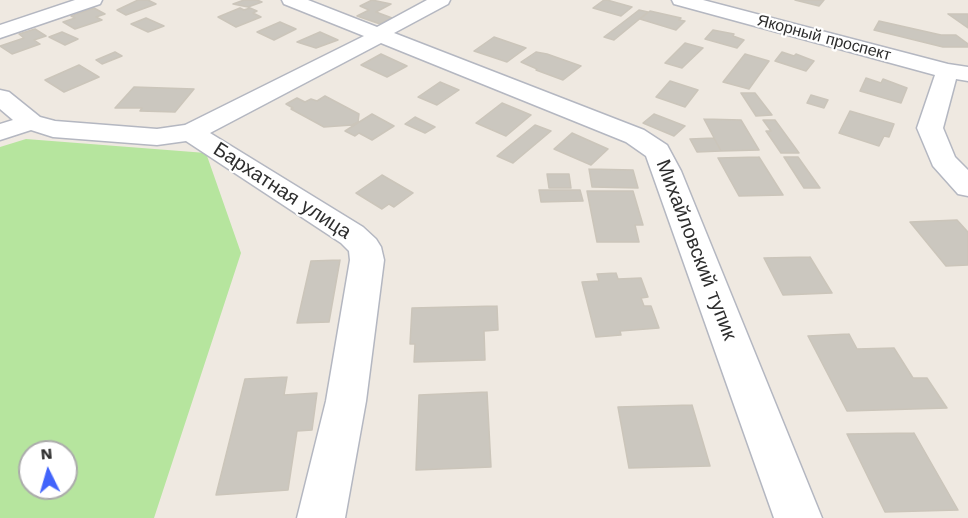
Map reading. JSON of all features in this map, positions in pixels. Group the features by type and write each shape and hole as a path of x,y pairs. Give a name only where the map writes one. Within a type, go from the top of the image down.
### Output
{"street":[{"path":"0,32 93,0"},
{"name":"Михайловский тупик","path":"291,0 635,136 657,151 667,171 798,518"},
{"path":"191,132 379,35 441,0"},
{"name":"Якорный проспект","path":"681,0 957,72"},
{"path":"957,72 930,128 943,160 968,187"},
{"path":"0,97 31,122"},
{"path":"0,132 31,122"},
{"name":"Бархатная улица","path":"31,122 53,129 157,137 191,132 352,235 365,247 367,260 346,401 321,518"}],"green space":[{"path":"26,139 206,153 241,253 154,518 0,518 0,147"}],"building":[{"path":"138,0 148,0 156,4 126,15 117,10"},
{"path":"244,0 262,2 248,7 233,4"},
{"path":"372,0 391,4 376,12 392,18 380,24 357,16 369,10 360,6"},
{"path":"604,0 632,7 621,16 593,8"},
{"path":"795,0 824,0 819,6"},
{"path":"94,8 105,14 96,17 102,20 75,29 63,22 75,18 71,16"},
{"path":"240,8 257,11 253,13 261,17 236,27 218,17"},
{"path":"639,10 648,12 614,40 604,37"},
{"path":"650,11 685,21 676,30 640,19"},
{"path":"948,14 968,14 968,28"},
{"path":"146,18 164,26 148,32 131,24"},
{"path":"879,21 941,35 956,35 968,44 968,47 943,47 874,30"},
{"path":"280,22 296,29 274,40 257,32"},
{"path":"35,29 46,36 34,40 40,44 12,54 0,46 24,38 19,34"},
{"path":"713,30 734,34 733,36 744,40 737,48 705,39"},
{"path":"62,32 78,39 65,45 49,37"},
{"path":"320,32 338,40 316,48 297,42"},
{"path":"494,37 526,48 507,62 474,51"},
{"path":"685,43 703,48 682,68 665,63"},
{"path":"115,52 122,56 102,64 96,60"},
{"path":"536,52 581,66 563,80 521,62"},
{"path":"782,52 794,56 796,54 814,61 806,71 775,61"},
{"path":"381,54 407,66 387,77 361,65"},
{"path":"745,54 769,61 749,89 723,82"},
{"path":"79,65 99,77 64,92 45,80"},
{"path":"866,78 881,83 883,79 907,88 901,103 860,91"},
{"path":"670,81 698,90 685,107 656,97"},
{"path":"440,82 459,90 437,105 418,97"},
{"path":"134,87 194,89 175,112 115,108"},
{"path":"741,93 755,93 772,115 756,116"},
{"path":"811,95 828,100 824,108 807,103"},
{"path":"325,96 359,114 358,122 352,125 324,127 286,104 297,98 305,102 311,99 317,101"},
{"path":"502,103 531,115 506,136 476,123"},
{"path":"850,111 894,124 889,137 884,136 879,146 839,133"},
{"path":"372,114 394,126 372,140 359,133 355,136 345,131"},
{"path":"654,114 685,126 674,136 643,123"},
{"path":"415,117 435,127 425,133 405,124"},
{"path":"704,119 741,120 759,150 721,151"},
{"path":"763,120 775,120 799,153 781,153 766,131 771,131"},
{"path":"535,125 551,131 513,163 497,156"},
{"path":"572,133 608,149 591,165 554,149"},
{"path":"714,138 721,151 697,152 690,139"},
{"path":"759,157 783,195 739,196 718,158"},
{"path":"784,157 798,157 820,188 804,188"},
{"path":"589,169 633,170 638,188 592,187"},
{"path":"547,174 569,174 571,188 549,188"},
{"path":"382,175 413,193 394,207 389,204 382,209 356,193"},
{"path":"539,190 580,190 583,201 541,202"},
{"path":"587,191 633,191 643,225 635,225 639,242 597,242"},
{"path":"957,220 968,232 968,265 946,266 910,222"},
{"path":"810,257 832,293 783,295 764,258"},
{"path":"340,260 329,322 297,323 311,261"},
{"path":"616,273 618,279 641,278 648,297 641,298 644,306 651,306 659,328 620,331 621,335 596,337 582,282 599,281 597,274"},
{"path":"497,306 498,330 484,331 485,360 414,362 415,344 410,344 412,308"},
{"path":"849,334 857,349 894,348 913,378 927,378 947,408 847,411 808,336"},
{"path":"287,377 284,395 317,393 312,430 297,431 288,490 216,495 245,379"},
{"path":"487,392 491,467 416,470 419,395"},
{"path":"692,405 710,466 629,468 618,407"},
{"path":"914,433 958,510 885,512 847,434"}]}
